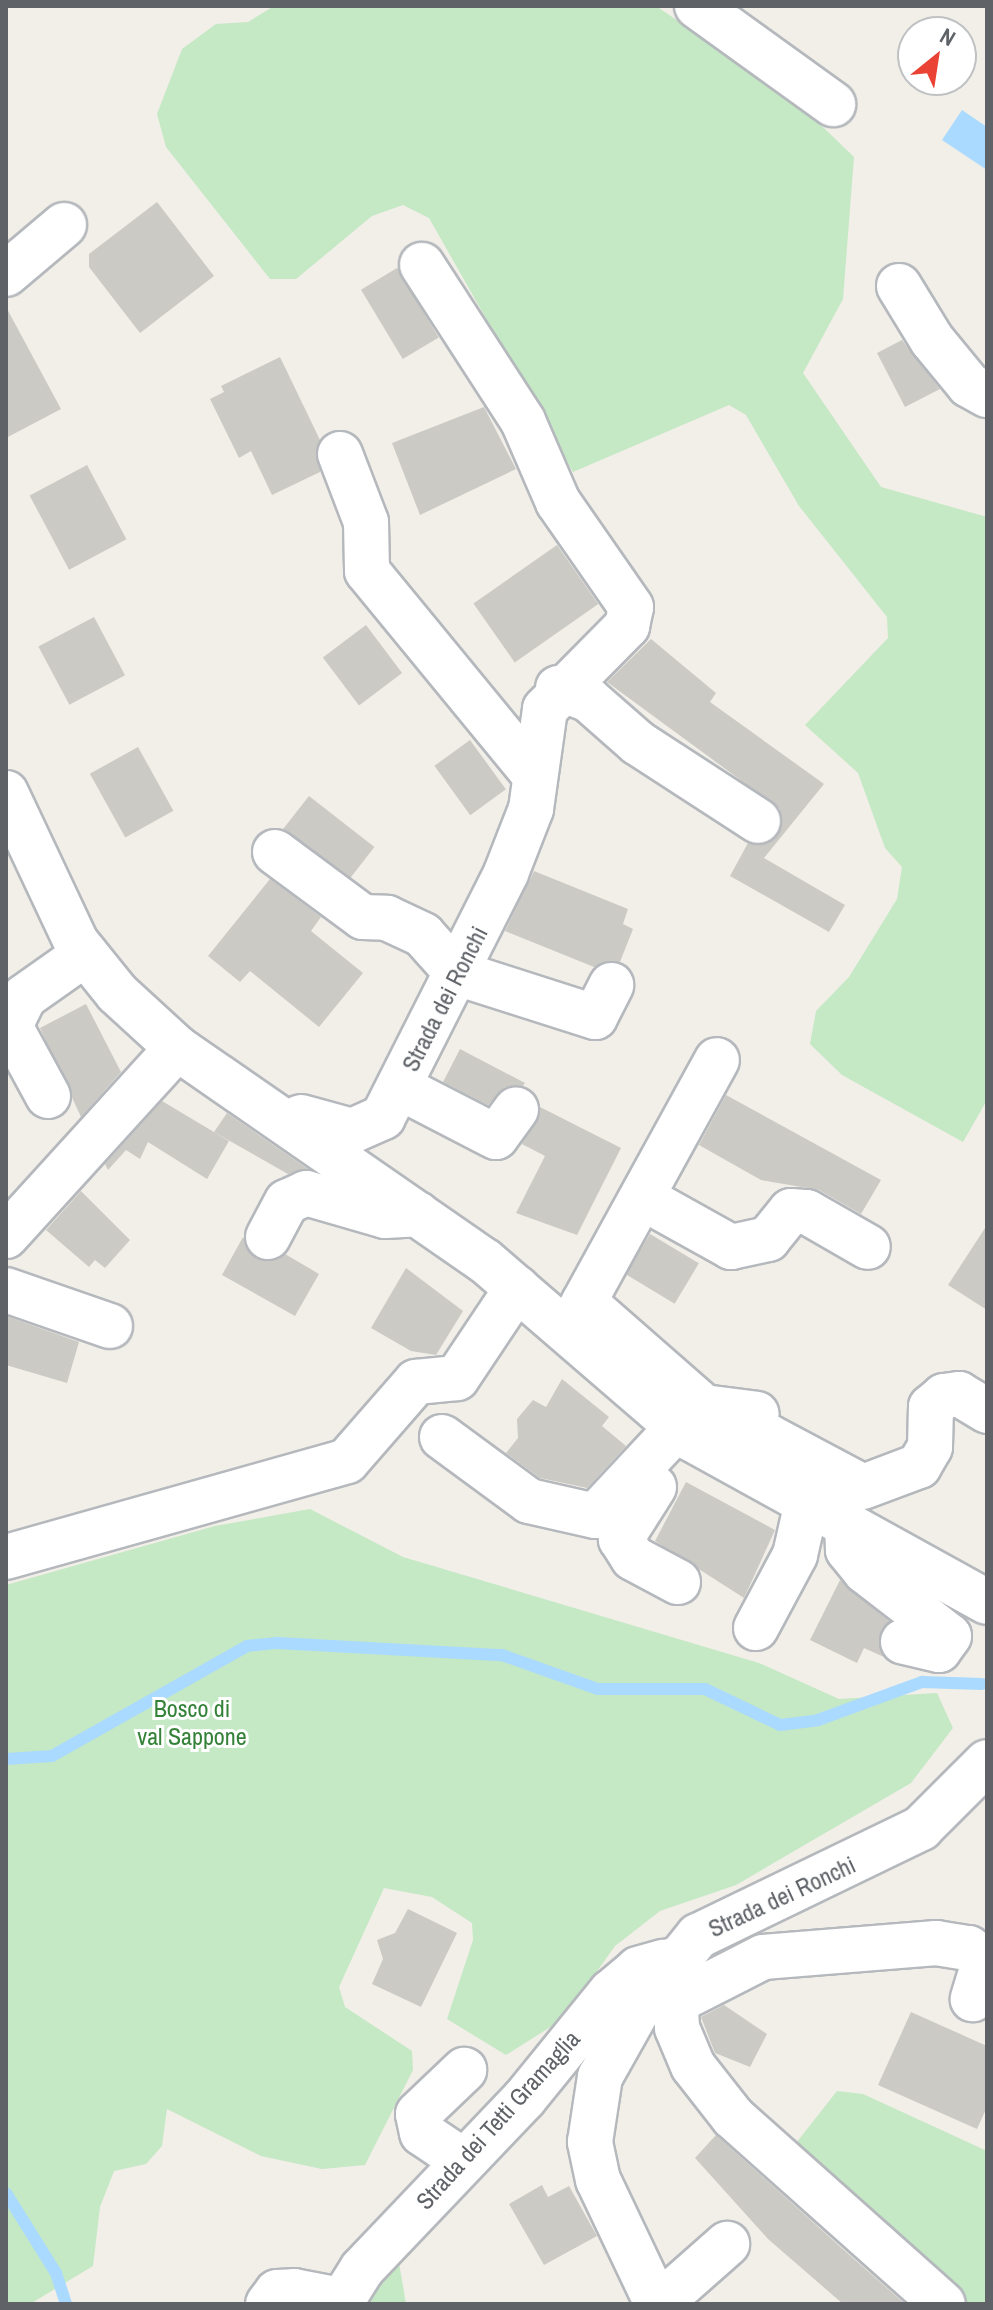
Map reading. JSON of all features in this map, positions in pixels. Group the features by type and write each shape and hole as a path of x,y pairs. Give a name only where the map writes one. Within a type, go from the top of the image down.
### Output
{"street":[{"path":"697,6 833,104"},
{"path":"6,274 64,225"},
{"path":"422,265 523,421 558,502 627,592 627,626 558,688 589,700 638,743 758,821"},
{"path":"899,286 941,351 987,395"},
{"path":"340,454 363,510 367,571 534,774"},
{"name":"Strada dei Ronchi","path":"279,1112 352,1131 383,1117 506,873 531,809 538,732 558,688"},
{"name":"Strada dei Ronchi","path":"6,793 78,943 177,1048 279,1112 517,1288 576,1316 694,1439 986,1600"},
{"path":"275,852 363,917 387,918 423,935 457,973 595,1017 611,985"},
{"path":"6,975 78,943"},
{"path":"48,1096 10,1026 24,997 78,943"},
{"path":"6,1236 177,1048"},
{"path":"717,1060 576,1316 704,1407 795,1417"},
{"path":"399,1087 496,1137 516,1109"},
{"path":"268,1237 287,1202 306,1193 395,1217 420,1214"},
{"path":"643,1198 731,1247 768,1239 791,1211 868,1247"},
{"path":"6,1557 347,1461 416,1382 457,1378 517,1288"},
{"path":"6,1290 110,1326"},
{"path":"442,1437 529,1501 595,1516 694,1439 769,1437 863,1487 919,1466 930,1447 931,1407 944,1396 959,1394 987,1411"},
{"path":"678,1582 633,1558 621,1539 661,1477 703,1468 694,1439"},
{"path":"756,1628 795,1555 807,1502"},
{"path":"847,1522 848,1550 865,1571 949,1636 939,1650 903,1642"},
{"name":"Strada dei Ronchi","path":"673,1960 735,1915 921,1828 987,1762"},
{"path":"671,2004 763,1957 936,1943 969,1948 984,1962 973,1999"},
{"path":"673,1960 671,2004 693,2066 733,2117 943,2304"},
{"path":"673,1960 600,2077 588,2117 598,2180 658,2304 727,2244"},
{"name":"Strada dei Tetti Gramaglia","path":"341,2302 611,1992 638,1969 673,1960"},
{"path":"462,2160 422,2133 418,2114 464,2070"},
{"path":"268,2304 277,2292 294,2291 341,2302"}],"green space":[{"path":"274,6 656,6 796,101 854,157 843,299 803,373 881,487 987,517 987,1100 963,1142 842,1075 810,1044 816,1011 849,977 897,899 902,867 885,848 858,773 805,725 888,638 887,617 799,506 746,415 729,405 573,472 429,218 403,205 372,216 296,279 270,279 166,147 157,114 182,49 216,24 248,22"},
{"name":"Bosco di val Sappone","path":"310,1509 403,1557 759,1663 839,1699 937,1693 953,1728 911,1783 736,1885 660,1911 615,1946 563,2019 506,2055 447,2019 473,1940 472,1923 432,1897 384,1888 339,1987 345,2007 412,2051 413,2070 365,2165 322,2169 261,2156 167,2109 162,2146 146,2164 114,2171 100,2207 93,2266 30,2304 6,2304 6,1585 215,1526"},
{"path":"837,2091 863,2094 987,2151 987,2304 964,2304 789,2152"},
{"path":"392,2260 399,2263 406,2304 354,2304"}],"water":[{"path":"962,110 987,127 987,170 942,140"}],"building":[{"path":"157,202 214,276 140,333 89,267 89,254"},
{"path":"397,268 439,337 403,359 361,290"},
{"path":"6,307 61,409 6,438"},
{"path":"902,340 940,389 905,407 877,353"},
{"path":"280,357 320,440 320,472 272,495 251,451 239,458 210,399 224,392 221,386"},
{"path":"484,407 516,469 420,515 392,443"},
{"path":"87,465 126,539 69,570 30,496"},
{"path":"557,545 598,604 515,662 473,604"},
{"path":"94,617 125,675 69,705 38,647"},
{"path":"366,625 402,673 359,705 323,657"},
{"path":"651,639 716,693 710,702 824,784 764,858 845,905 829,932 730,876 748,843 778,835 780,809 607,682"},
{"path":"470,740 506,789 470,815 434,766"},
{"path":"138,747 173,811 125,838 90,774"},
{"path":"309,796 374,847 349,880 283,829"},
{"path":"534,871 628,909 623,924 633,929 620,962 594,967 505,931"},
{"path":"270,879 321,917 311,931 363,973 319,1027 250,971 240,982 208,956"},
{"path":"86,1004 121,1072 81,1117 40,1028"},
{"path":"460,1049 525,1083 523,1086 505,1087 488,1105 443,1082"},
{"path":"726,1095 881,1180 861,1214 819,1190 761,1180 699,1145"},
{"path":"162,1101 229,1141 207,1179 148,1142 140,1159 126,1150 108,1170 105,1164"},
{"path":"540,1107 621,1148 577,1235 516,1213 545,1156 522,1144"},
{"path":"227,1113 308,1169 288,1174 214,1132"},
{"path":"81,1191 130,1240 105,1268 95,1260 89,1267 46,1230"},
{"path":"987,1225 987,1310 948,1285"},
{"path":"650,1234 699,1263 675,1304 626,1274"},
{"path":"243,1237 257,1259 285,1254 319,1274 295,1316 222,1275"},
{"path":"406,1268 463,1311 436,1355 411,1351 371,1328"},
{"path":"6,1316 79,1342 67,1383 6,1365"},
{"path":"562,1379 609,1417 602,1426 626,1446 587,1488 540,1478 506,1453 518,1438 517,1419 533,1400 546,1407"},
{"path":"686,1482 775,1530 744,1598 655,1541"},
{"path":"840,1580 890,1622 879,1637 884,1657 864,1648 857,1663 810,1640"},
{"path":"408,1909 457,1933 421,2007 372,1984 383,1959 377,1940 395,1933"},
{"path":"724,2005 767,2034 750,2067 715,2053 701,2017"},
{"path":"911,2012 987,2046 987,2107 977,2129 878,2085"},
{"path":"716,2135 905,2304 843,2304 768,2239 695,2158"},
{"path":"542,2185 548,2197 569,2186 597,2236 544,2265 509,2204"}],"waterway":[{"path":"6,1759 52,1756 247,1646 277,1643 502,1655 598,1689 705,1689 780,1725 818,1720 922,1682 982,1684"},
{"path":"6,2193 56,2273 66,2304"}]}
